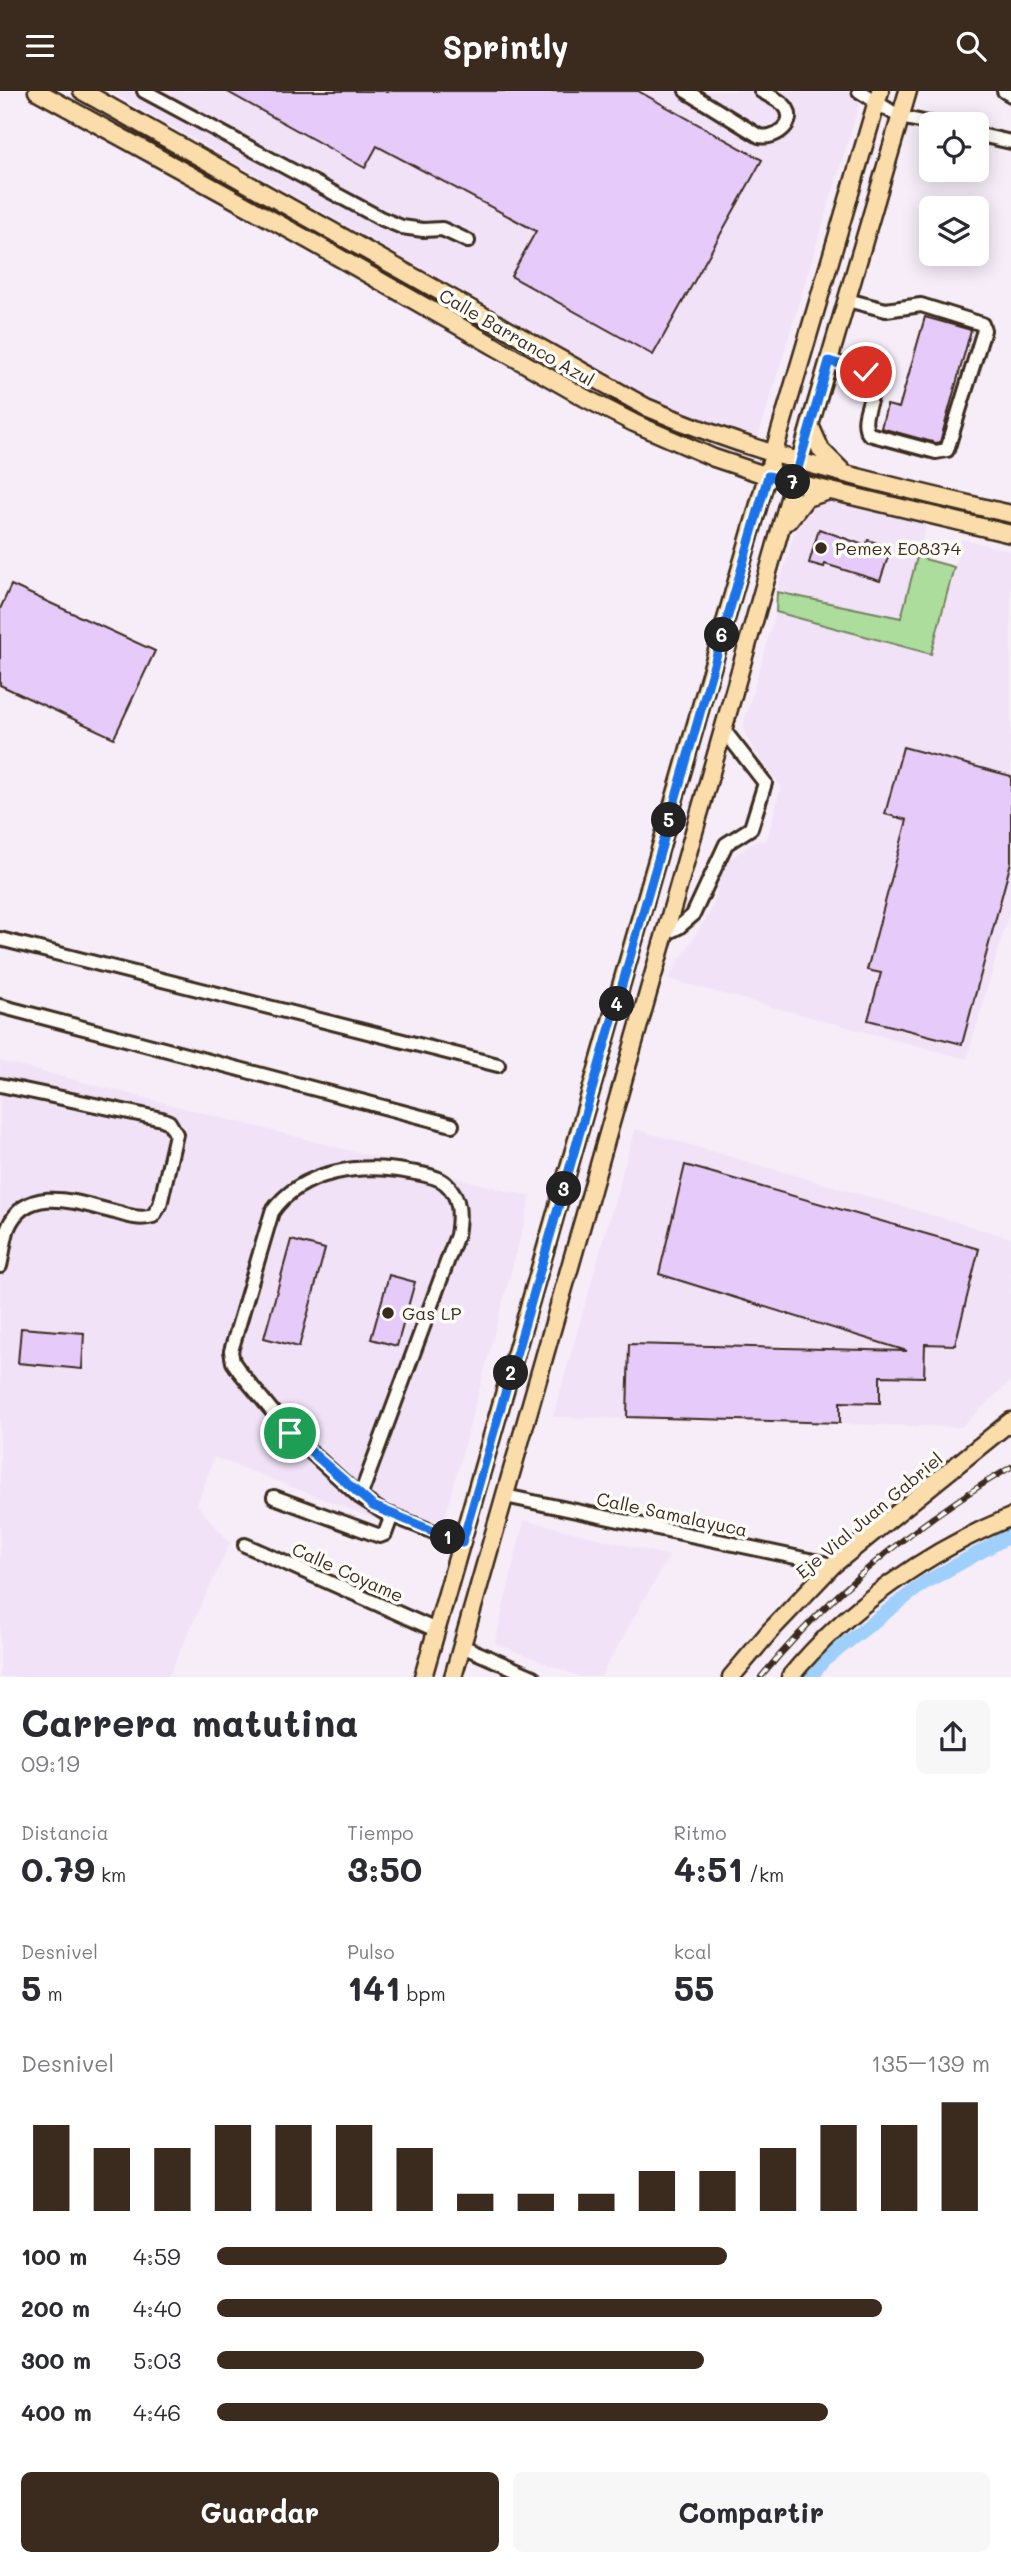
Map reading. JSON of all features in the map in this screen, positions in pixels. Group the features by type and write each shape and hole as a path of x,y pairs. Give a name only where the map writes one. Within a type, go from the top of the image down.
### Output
{"main road":[{"name":"Calle Barranco Azul","path":"37,91 634,423 714,458 768,476 1011,534"},
{"name":"Calle Barranco Azul","path":"82,91 617,392 703,432 800,463 1011,514"},
{"path":"453,1677 908,91"},
{"path":"423,1677 878,97"},
{"path":"810,425 826,457 850,476"},
{"path":"777,542 800,503 813,494 830,491"},
{"path":"910,510 915,499 955,505 960,502"},
{"path":"517,1352 543,1359"},
{"name":"Eje Vial Juan Gabriel","path":"731,1677 770,1631 833,1565 1011,1422"},
{"path":"790,1677 839,1627 910,1571 965,1537 1011,1517"}],"street":[{"path":"144,91 380,218 402,227 442,229 468,241"},
{"path":"686,91 759,136 771,137 783,130 787,111 784,105 761,91"},
{"path":"859,91 878,97 900,117 919,121"},
{"path":"1004,91 1011,95"},
{"path":"989,137 1011,142"},
{"path":"829,361 873,376 875,384 864,426 869,434 936,452 947,450 984,330 982,324 921,305 886,310 846,300"},
{"path":"667,933 693,915 726,844 751,828 765,783 723,729"},
{"path":"0,939 498,1065"},
{"path":"0,1006 452,1125"},
{"path":"0,1085 162,1119 174,1127 176,1134 160,1205 153,1216 136,1218 62,1199 37,1201 27,1206 13,1220 0,1266"},
{"path":"360,1497 457,1234 460,1215 457,1202 445,1182 393,1169 338,1172 296,1186 280,1199 272,1212 231,1351 233,1362 290,1433 360,1497 392,1515 462,1543"},
{"name":"Calle Samalayuca","path":"505,1496 833,1565"},
{"path":"274,1497 380,1536 385,1534 392,1515"},
{"name":"Calle Coyame","path":"245,1545 436,1630"},
{"path":"462,1646 533,1677"}],"shaded area":[{"path":"109,91 863,91 758,438 658,402"},
{"path":"824,498 927,522 901,619 777,592 800,515"},
{"path":"962,539 1011,551 1011,905 967,1059 668,979 713,907 720,878 729,860 755,842 767,840 781,786 746,737 744,723 776,612 931,654"},
{"path":"0,1061 531,1197 438,1543 214,1457 197,1505 230,1543 168,1677 0,1677"},
{"path":"635,1129 1011,1238 1011,1381 961,1427 553,1417"},
{"path":"524,1520 669,1556 600,1677 580,1677 495,1643"}],"green space":[{"path":"917,557 954,567 931,654 776,612 777,592 901,618"}],"building":[{"path":"226,91 638,91 762,160 653,355 511,276 536,231 377,146 365,168"},
{"path":"925,317 971,330 940,442 936,443 881,428 887,405 899,408"},
{"path":"819,529 866,546 868,540 880,544 878,550 889,554 880,581 825,564 824,567 809,563"},
{"path":"11,585 155,651 114,738 0,685 0,609"},
{"path":"903,747 1011,776 1011,862 962,1044 868,1020 881,973 867,970 907,820 885,814"},
{"path":"685,1165 979,1249 955,1345 925,1344 924,1377 880,1376 880,1403 840,1402 840,1423 627,1417 629,1344 907,1351 659,1274"},
{"path":"291,1240 325,1249 299,1347 264,1338"},
{"path":"389,1275 415,1282 397,1346 371,1339"},
{"path":"21,1328 84,1333 82,1369 18,1363"}],"waterway":[{"path":"811,1677 823,1661 924,1583 1011,1535"}],"railway":[{"path":"761,1677 816,1616 877,1561 942,1511 1011,1467"}],"place":[{"name":"Pemex E08374","path":"821,548"},
{"name":"Gas LP","path":"388,1313"}],"route":[{"path":"290,1433 373,1506 462,1543 768,476 794,482 829,361 866,372"}]}
